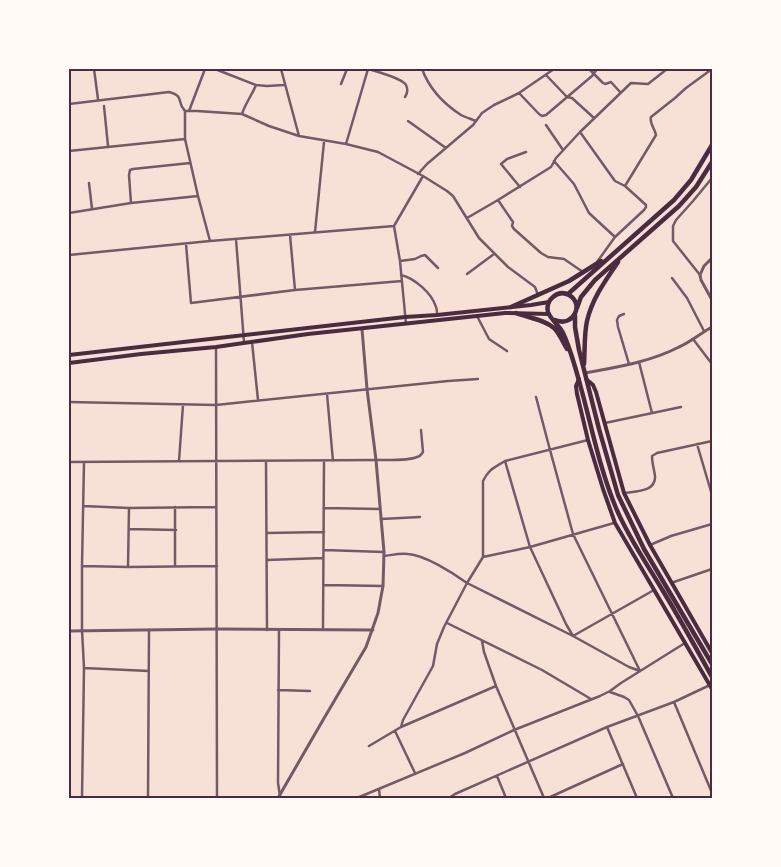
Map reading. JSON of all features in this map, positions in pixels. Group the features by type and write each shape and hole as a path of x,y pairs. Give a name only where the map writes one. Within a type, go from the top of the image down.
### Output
{"highway":[{"path":"568,294 674,200 691,180 712,145"},
{"path":"555,320 566,322 570,320 576,312 581,297 586,290 678,206 696,187 712,162"},
{"path":"511,307 569,281 609,257"},
{"path":"585,374 585,330 587,320 598,292 621,257"},
{"path":"712,664 644,549 618,495 575,332 576,302 568,294 559,294 551,298 549,314 562,331 572,356 609,491 650,572 712,677"},
{"path":"516,313 553,327 572,356"}],"main road":[{"path":"69,355 549,302"},
{"path":"69,363 216,347 308,334 505,313 549,314"},
{"path":"585,374 593,385 624,493 650,545 712,653"},
{"path":"579,379 576,386 577,394 588,440 615,523 711,687"}],"street":[{"path":"94,69 98,100"},
{"path":"189,111 205,69"},
{"path":"215,69 256,85 284,85"},
{"path":"281,69 300,136"},
{"path":"341,84 347,69"},
{"path":"346,144 368,69 401,80 406,85 405,97"},
{"path":"422,69 426,80 439,96 461,115 476,121"},
{"path":"418,174 476,121 482,113 519,93 554,69"},
{"path":"589,69 603,83 611,82 620,92"},
{"path":"519,93 542,116 546,115 592,76 597,69"},
{"path":"467,218 520,188 551,167 563,150 580,132 631,83 648,84 666,69"},
{"path":"625,186 656,135 651,124 651,117 712,69"},
{"path":"546,75 567,97 572,98 594,118"},
{"path":"242,114 245,104 251,97 256,85"},
{"path":"69,104 169,92 176,94 185,111 185,139 210,241"},
{"path":"104,106 108,146"},
{"path":"185,111 242,114 269,126 300,136 378,152 447,191 479,238 508,267 535,287 538,295"},
{"path":"408,121 446,148"},
{"path":"546,125 563,150"},
{"path":"580,132 615,181 625,186 646,205 615,237 596,264"},
{"path":"69,151 185,139"},
{"path":"315,232 324,142"},
{"path":"520,188 501,164 507,159 526,152"},
{"path":"554,161 574,184 589,213 615,237"},
{"path":"131,203 130,170 190,163"},
{"path":"406,324 400,261 394,226 423,176"},
{"path":"712,178 694,202 676,220 672,233 673,241 700,275 712,300"},
{"path":"89,183 92,209"},
{"path":"69,213 131,203 198,196"},
{"path":"498,200 513,222 512,226 514,229 541,253 548,257 564,259 583,272"},
{"path":"69,256 210,241 394,226"},
{"path":"290,234 295,290"},
{"path":"236,239 244,343"},
{"path":"186,244 191,303 295,290 402,281"},
{"path":"467,274 494,254"},
{"path":"400,261 415,259 425,255 438,268"},
{"path":"700,275 704,266 712,258"},
{"path":"401,275 408,277 426,291 436,307 437,315"},
{"path":"672,278 687,298 704,331"},
{"path":"624,314 619,316 617,320 629,364"},
{"path":"477,316 488,339 507,352"},
{"path":"585,374 660,356 680,347 712,326"},
{"path":"279,797 366,647 378,613 384,554 362,329"},
{"path":"693,339 712,364"},
{"path":"252,342 258,401"},
{"path":"216,347 217,798"},
{"path":"639,362 652,413"},
{"path":"69,402 216,405 478,379"},
{"path":"327,394 333,460"},
{"path":"536,397 573,534 640,672"},
{"path":"179,461 183,404"},
{"path":"605,423 681,407"},
{"path":"69,462 411,459 418,457 423,452 422,430"},
{"path":"401,727 433,666 437,644 446,623 483,557 483,481 487,473 505,461 588,440"},
{"path":"624,493 648,489 652,486 655,476 652,456 666,450 712,441"},
{"path":"697,444 712,495"},
{"path":"323,629 324,460"},
{"path":"266,461 267,630"},
{"path":"505,461 530,547 573,636"},
{"path":"82,798 84,668 82,630 82,506 84,462"},
{"path":"82,506 129,508 216,507"},
{"path":"175,507 175,566"},
{"path":"128,567 129,508"},
{"path":"324,508 380,509"},
{"path":"381,520 420,517"},
{"path":"483,557 530,547 615,523"},
{"path":"650,545 671,536 712,524"},
{"path":"129,529 176,530"},
{"path":"267,533 324,532"},
{"path":"324,550 420,556 467,583 640,672"},
{"path":"267,560 324,558"},
{"path":"82,566 217,566"},
{"path":"671,583 712,569"},
{"path":"323,585 382,586"},
{"path":"573,636 654,590"},
{"path":"446,623 542,670 591,699"},
{"path":"69,631 217,629 373,630"},
{"path":"148,798 149,630"},
{"path":"279,630 279,797"},
{"path":"482,641 496,686 544,798"},
{"path":"357,798 465,753 514,730 610,692 621,683 686,643"},
{"path":"84,668 149,671"},
{"path":"369,746 401,727 496,686"},
{"path":"449,798 607,727 711,687"},
{"path":"278,690 310,691"},
{"path":"610,692 629,700 638,716 673,798"},
{"path":"674,702 712,792"},
{"path":"607,727 637,798"},
{"path":"395,731 415,773"},
{"path":"548,798 623,764"},
{"path":"497,776 506,798"},
{"path":"379,789 380,798"}]}
